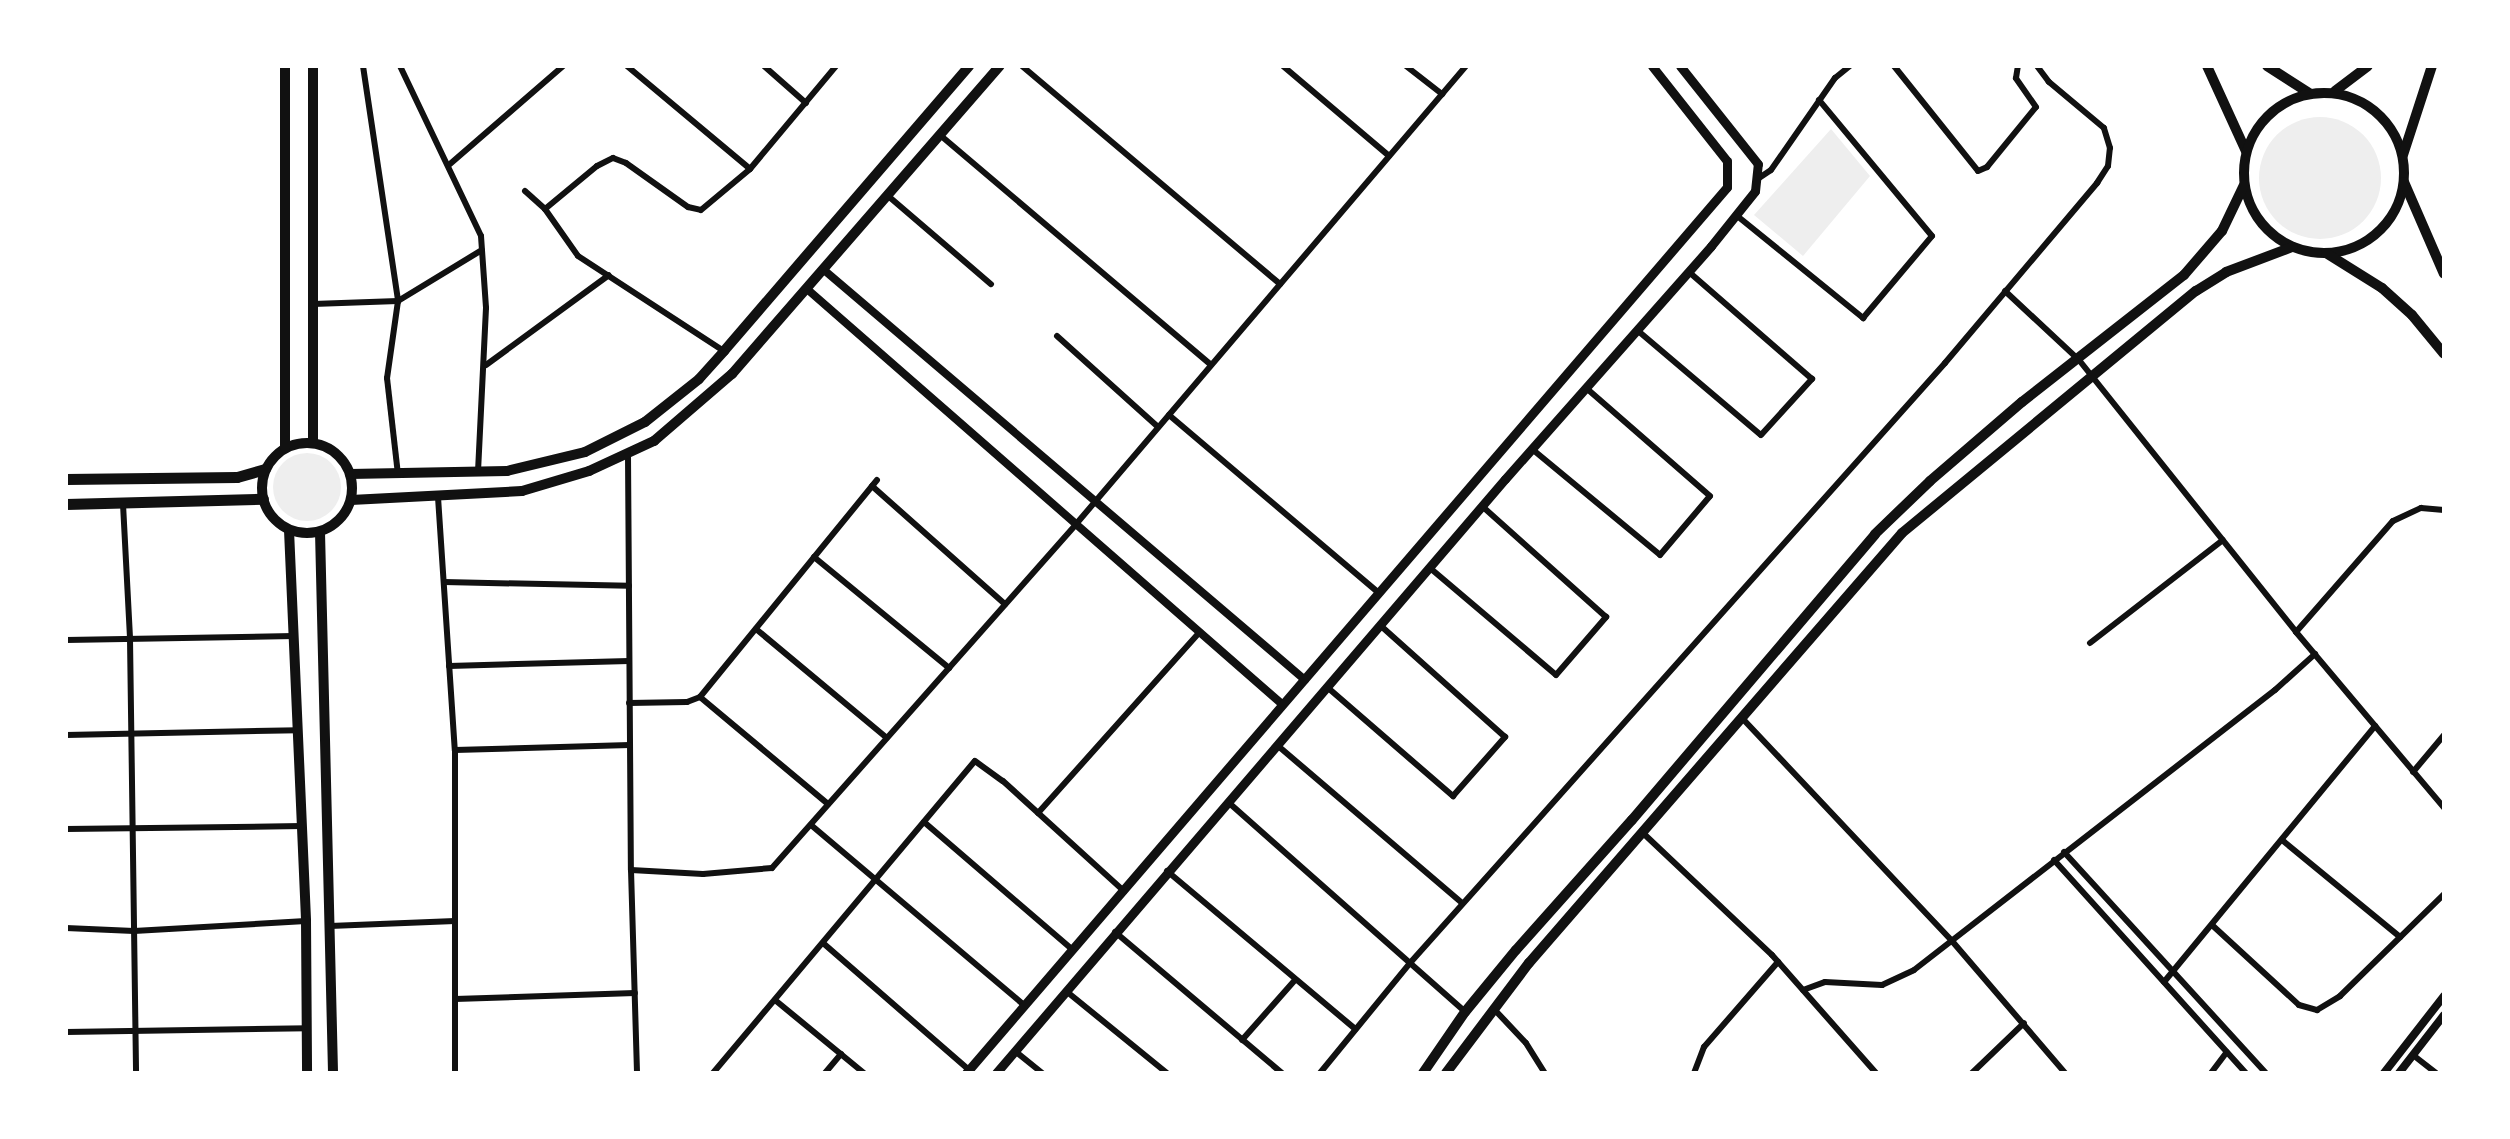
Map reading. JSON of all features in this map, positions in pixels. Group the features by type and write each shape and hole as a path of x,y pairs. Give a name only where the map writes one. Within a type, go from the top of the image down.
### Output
{"highway":[{"path":"66,479 237,477 265,469"},
{"path":"66,504 263,499"}],"main road":[{"path":"285,66 285,448"},
{"path":"313,66 313,443"},
{"path":"350,474 477,474 507,471 585,452 645,422 699,379 969,66"},
{"path":"351,500 522,491 589,471 628,455 686,417 732,374 1000,66"},
{"path":"968,1071 1727,187 1727,161 1652,66"},
{"path":"996,1073 1482,506 1689,272 1755,191 1759,178 1758,164 1680,66"},
{"path":"2207,66 2246,151"},
{"path":"2267,66 2309,93"},
{"path":"2335,91 2368,66"},
{"path":"2403,155 2432,66"},
{"path":"2326,253 2359,245 2377,233 2395,211 2404,182 2403,155 2396,135 2378,113 2354,98 2335,91 2309,93 2287,101 2264,119 2246,151 2244,185 2252,209 2266,229 2292,247 2326,253 2382,288 2412,315 2444,354"},
{"path":"2404,182 2444,274"},
{"path":"1423,1073 1465,1012 1875,534 1964,451 2184,275 2222,231 2244,185"},
{"path":"821,239 838,253"},
{"path":"1446,1073 1493,1008 1902,533 2196,291 2226,272 2292,247"},
{"path":"780,286 796,300"},
{"path":"313,443 340,457 350,474 351,500 341,519 320,532 289,530 269,514 263,499 265,469 285,448 313,443"},
{"path":"289,530 306,921 307,1073"},
{"path":"320,532 333,1073"}],"street":[{"path":"363,66 398,301 387,378 398,474"},
{"path":"400,66 478,227 482,250 485,365 477,474"},
{"path":"450,164 563,66"},
{"path":"627,66 750,169"},
{"path":"764,66 806,103"},
{"path":"545,209 597,166 613,158 626,163 688,207 701,210 750,169 836,66"},
{"path":"1022,66 1280,284"},
{"path":"1283,66 1389,156"},
{"path":"1406,66 1442,94"},
{"path":"631,870 703,874 772,868 1077,523 1466,66"},
{"path":"1759,178 1771,170 1835,78 1850,66"},
{"path":"1894,66 1978,171 1987,167 2036,107 2016,78 2018,66"},
{"path":"1320,1073 1462,903 2005,291 2108,166 2110,148 2104,128 2049,82 2037,66"},
{"path":"1736,215 1863,318 1932,236 1819,100"},
{"path":"940,135 1211,365"},
{"path":"525,191 545,209 578,256 724,351"},
{"path":"887,195 991,284"},
{"path":"313,304 398,301 482,250"},
{"path":"824,270 1305,680"},
{"path":"1637,330 1761,435 1812,379 1689,272"},
{"path":"485,365 609,275"},
{"path":"807,289 1283,705"},
{"path":"2005,291 2093,376 2296,632 2444,808"},
{"path":"1057,336 1158,427"},
{"path":"1532,449 1660,555 1710,496 1586,388"},
{"path":"1169,415 1379,593"},
{"path":"628,455 631,870 637,1073"},
{"path":"629,703 687,702 700,697 875,483 1005,604"},
{"path":"438,497 455,750 455,1073"},
{"path":"123,504 130,639 136,1073"},
{"path":"1430,568 1556,675 1606,617 1482,506"},
{"path":"2296,632 2393,521 2421,508 2444,510"},
{"path":"2090,643 2223,540"},
{"path":"814,557 949,668"},
{"path":"444,582 629,586"},
{"path":"1327,687 1453,796 1505,737 1381,626"},
{"path":"756,629 887,738"},
{"path":"1038,813 1200,632"},
{"path":"66,640 294,636"},
{"path":"1803,990 1825,982 1870,986 1893,981 1914,970 2281,685 2315,654"},
{"path":"449,666 629,661"},
{"path":"700,697 828,804"},
{"path":"1742,718 1952,941 2065,1073"},
{"path":"2164,982 2375,726"},
{"path":"66,735 298,730"},
{"path":"2413,772 2444,735"},
{"path":"455,750 630,745"},
{"path":"1277,745 1462,903"},
{"path":"713,1073 876,883 975,761 1124,891"},
{"path":"1228,802 1465,1012"},
{"path":"924,822 1073,950"},
{"path":"811,825 1025,1006"},
{"path":"66,829 302,826"},
{"path":"1644,834 1778,962 1876,1073"},
{"path":"2282,840 2400,937"},
{"path":"2064,852 2266,1073"},
{"path":"2054,860 2246,1073"},
{"path":"1167,871 1355,1029"},
{"path":"2212,925 2299,1005 2317,1010 2340,996 2444,894"},
{"path":"66,928 134,931 306,921"},
{"path":"330,926 455,921"},
{"path":"1115,932 1282,1073"},
{"path":"823,943 968,1071"},
{"path":"1694,1073 1704,1047 1778,962"},
{"path":"1242,1040 1295,980"},
{"path":"1066,991 1167,1073"},
{"path":"455,999 635,993"},
{"path":"2384,1073 2444,996"},
{"path":"775,1000 864,1073"},
{"path":"1493,1008 1526,1043 1545,1073"},
{"path":"2399,1073 2444,1015"},
{"path":"1972,1073 2024,1023"},
{"path":"66,1032 308,1028"},
{"path":"1015,1051 1042,1073"},
{"path":"2211,1073 2227,1052"},
{"path":"825,1073 841,1054"},
{"path":"2413,1055 2436,1073"}],"shaded area":[{"path":"2320,117 2343,122 2363,135 2376,155 2381,178 2376,201 2363,221 2343,234 2320,239 2297,234 2277,221 2264,201 2259,178 2264,155 2277,135 2297,122"},
{"path":"1831,129 1870,176 1803,256 1754,215"},
{"path":"307,453 331,463 341,487 331,511 307,521 283,511 273,487 283,463"}]}
